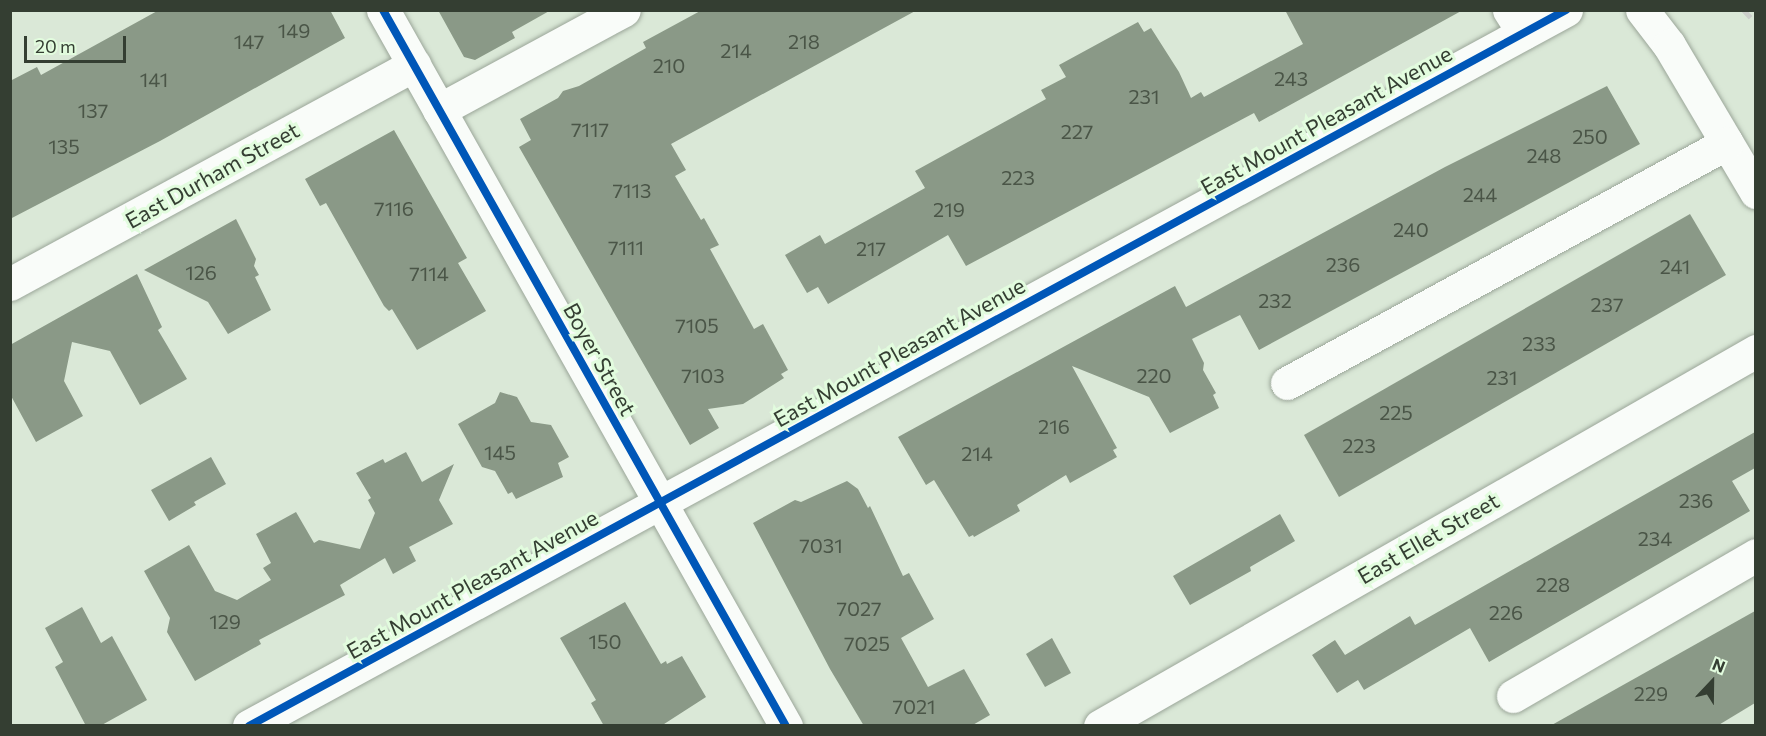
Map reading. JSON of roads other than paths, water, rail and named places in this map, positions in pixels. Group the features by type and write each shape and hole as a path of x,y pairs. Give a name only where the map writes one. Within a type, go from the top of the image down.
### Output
{"street":[{"name":"Boyer Street","path":"383,10 786,726"},
{"path":"439,110 624,10"},
{"name":"East Mount Pleasant Avenue","path":"252,725 660,502 1516,22 1566,10"},
{"path":"1642,10 1669,45 1755,192"},
{"name":"East Durham Street","path":"10,284 414,64"},
{"path":"1287,383 1727,143"},
{"name":"East Ellet Street","path":"1100,726 1755,351"},
{"path":"1513,696 1755,555"}],"railway":[{"path":"1744,10 1756,23"}]}
